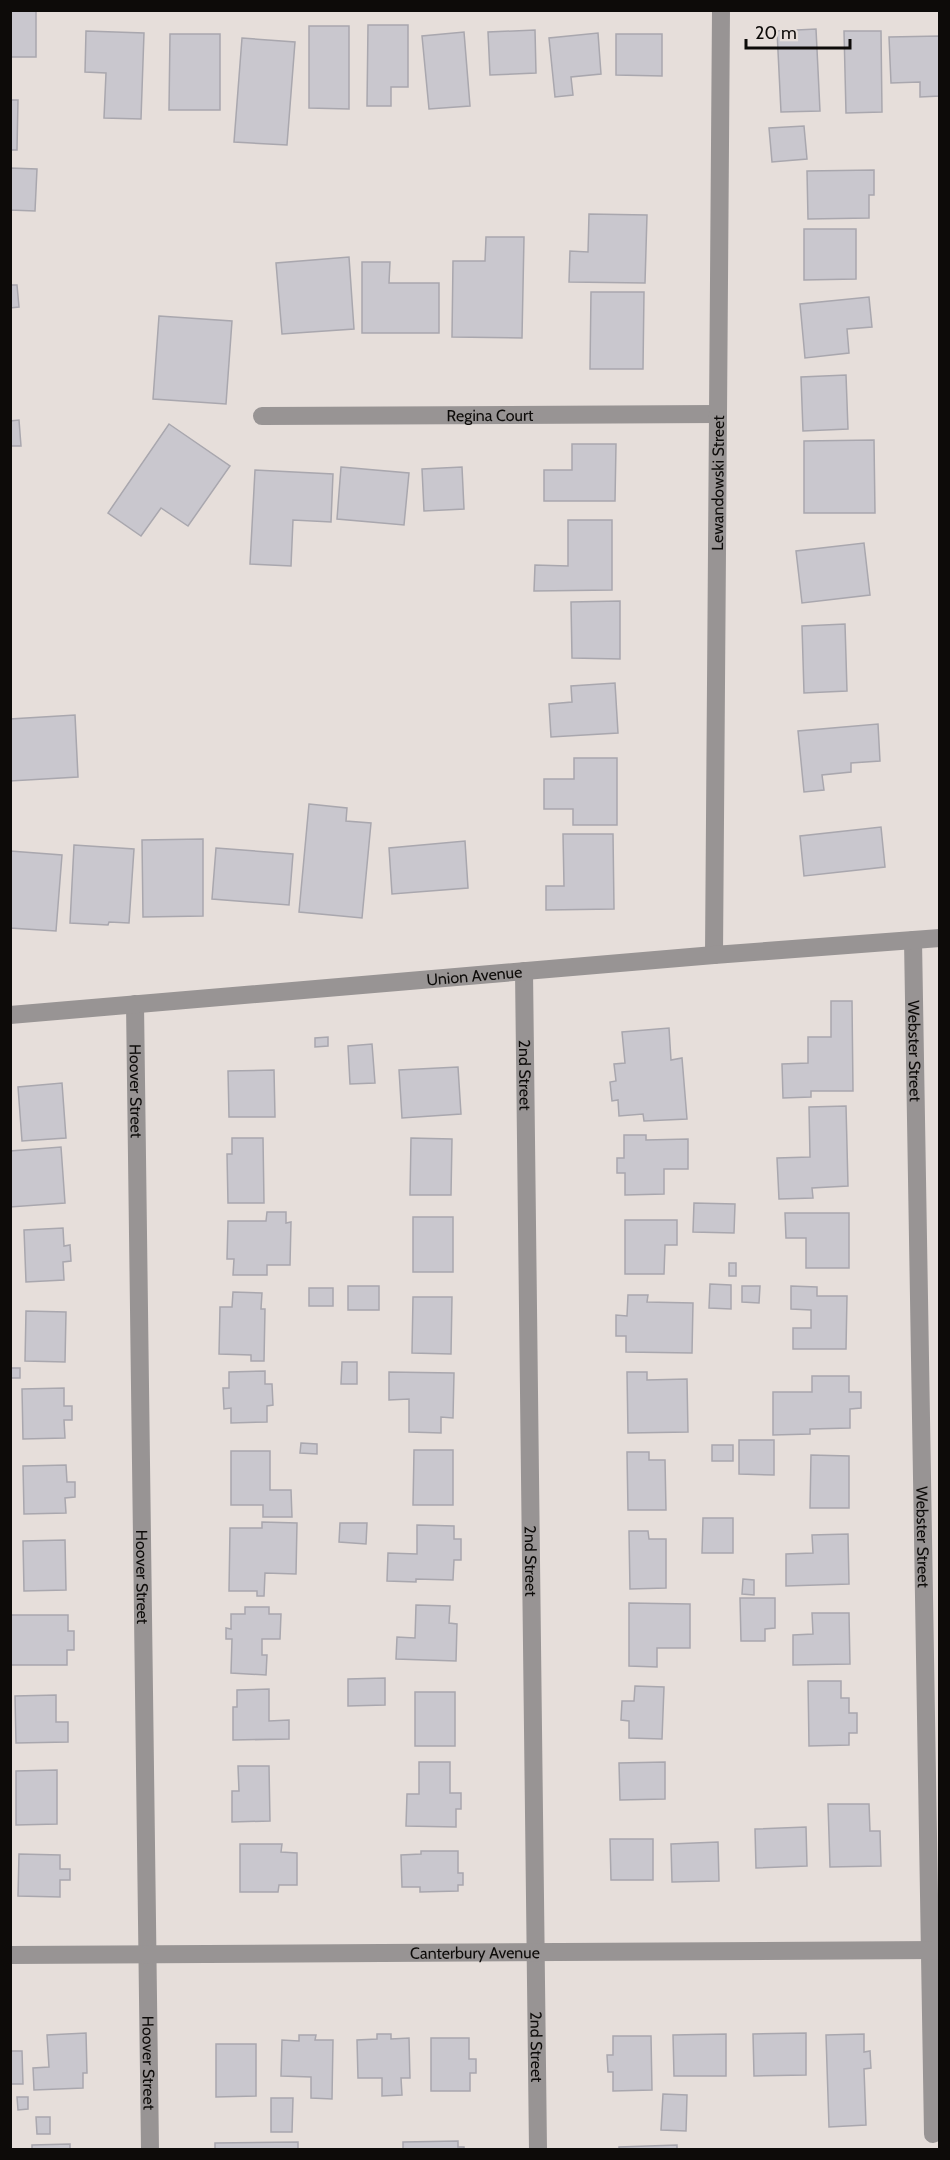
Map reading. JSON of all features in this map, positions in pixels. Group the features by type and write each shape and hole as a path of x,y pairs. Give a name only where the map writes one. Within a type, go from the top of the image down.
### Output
{"street":[{"name":"Lewandowski Street","path":"714,955 721,10"},
{"name":"Regina Court","path":"262,416 718,414"},
{"name":"Union Avenue","path":"10,1015 939,938"},
{"name":"Webster Street","path":"913,939 934,1950 933,2134"},
{"name":"2nd Street","path":"524,971 538,2150"},
{"name":"Hoover Street","path":"135,1004 150,2150"},
{"name":"Canterbury Avenue","path":"10,1955 934,1950"}],"building":[{"path":"10,10 36,10 36,57 10,57"},
{"path":"368,25 408,25 408,87 391,87 391,106 367,106"},
{"path":"309,26 349,26 349,109 309,108"},
{"path":"816,29 820,111 781,112 777,31"},
{"path":"535,30 536,73 490,75 488,32"},
{"path":"86,31 144,33 141,119 104,118 106,73 85,72"},
{"path":"844,31 881,31 882,112 846,113"},
{"path":"464,32 470,106 429,109 422,36"},
{"path":"598,33 601,74 571,77 573,95 555,97 549,38"},
{"path":"170,34 220,34 220,110 169,110"},
{"path":"616,34 662,34 662,76 616,75"},
{"path":"940,36 940,96 920,97 920,82 891,83 889,37"},
{"path":"242,38 295,42 287,145 234,142"},
{"path":"10,100 18,100 17,150 10,150"},
{"path":"804,126 807,159 772,162 769,128"},
{"path":"10,168 37,169 35,211 10,210"},
{"path":"874,170 874,195 869,195 869,218 808,219 807,171"},
{"path":"589,214 647,215 645,283 569,282 570,251 588,252"},
{"path":"804,229 856,229 856,279 804,280"},
{"path":"486,237 524,237 522,338 452,337 453,261 485,261"},
{"path":"349,257 354,329 282,334 276,263"},
{"path":"362,262 390,262 389,283 439,283 439,333 362,333"},
{"path":"10,285 17,285 19,307 10,308"},
{"path":"591,292 644,292 643,369 590,369"},
{"path":"869,297 872,327 847,329 849,353 805,358 800,304"},
{"path":"159,316 232,321 226,404 153,399"},
{"path":"846,375 848,429 803,431 801,377"},
{"path":"19,420 21,446 10,446 10,421"},
{"path":"169,424 230,466 188,526 161,508 141,536 108,513"},
{"path":"874,440 875,513 804,513 804,441"},
{"path":"572,444 616,444 615,501 544,501 544,470 572,470"},
{"path":"341,467 409,473 404,525 337,519"},
{"path":"462,467 464,509 424,511 422,469"},
{"path":"255,470 333,474 331,522 293,520 291,566 250,564"},
{"path":"568,520 612,520 612,590 534,591 535,565 568,566"},
{"path":"864,543 870,595 802,603 796,551"},
{"path":"620,601 620,659 572,658 571,602"},
{"path":"845,624 847,691 804,693 802,626"},
{"path":"615,683 618,733 551,737 549,704 572,702 571,686"},
{"path":"75,715 78,777 10,781 10,719"},
{"path":"878,724 880,761 851,763 851,772 822,775 824,790 804,792 798,731"},
{"path":"574,758 617,758 617,825 573,825 573,809 544,809 544,779 574,779"},
{"path":"309,804 347,808 346,821 371,823 362,918 299,912"},
{"path":"881,827 885,867 804,876 800,836"},
{"path":"563,834 613,834 614,909 546,910 546,886 564,886"},
{"path":"203,839 203,916 143,917 142,840"},
{"path":"465,841 468,888 392,894 389,848"},
{"path":"74,845 134,849 129,923 109,922 108,925 70,923"},
{"path":"216,848 293,854 289,905 212,899"},
{"path":"10,851 62,855 56,931 10,928"},
{"path":"831,1001 852,1001 853,1091 811,1091 811,1097 783,1098 782,1064 808,1063 808,1037 831,1037"},
{"path":"669,1028 671,1060 682,1058 687,1119 644,1121 643,1114 619,1116 618,1100 612,1101 610,1082 616,1081 614,1064 625,1063 622,1032"},
{"path":"328,1037 328,1046 315,1047 315,1038"},
{"path":"372,1044 375,1083 350,1084 348,1046"},
{"path":"458,1067 461,1114 402,1118 399,1070"},
{"path":"274,1070 275,1117 229,1117 228,1071"},
{"path":"62,1083 66,1138 22,1141 18,1087"},
{"path":"846,1106 848,1186 812,1188 813,1198 779,1199 777,1158 810,1157 809,1107"},
{"path":"624,1135 646,1135 646,1140 688,1139 688,1169 664,1169 664,1194 625,1195 625,1173 617,1173 617,1158 624,1158"},
{"path":"232,1138 263,1138 264,1203 228,1203 227,1154 232,1154"},
{"path":"411,1138 452,1139 451,1195 410,1195"},
{"path":"61,1147 65,1203 10,1207 10,1151"},
{"path":"694,1203 735,1204 734,1233 693,1232"},
{"path":"267,1212 286,1212 286,1223 291,1222 290,1265 267,1265 267,1275 233,1275 234,1259 227,1259 228,1221 266,1221"},
{"path":"785,1213 849,1213 849,1268 806,1268 806,1238 786,1238"},
{"path":"413,1217 453,1217 453,1272 413,1272"},
{"path":"625,1220 677,1220 677,1245 665,1245 664,1274 625,1274"},
{"path":"63,1228 64,1246 70,1245 71,1261 63,1262 64,1280 26,1282 24,1230"},
{"path":"729,1263 736,1263 736,1276 729,1276"},
{"path":"710,1284 731,1285 731,1309 709,1308"},
{"path":"348,1286 379,1286 379,1310 348,1310"},
{"path":"742,1286 760,1286 759,1303 742,1302"},
{"path":"791,1286 817,1287 817,1296 847,1296 846,1349 793,1349 793,1328 811,1328 811,1310 791,1309"},
{"path":"309,1288 333,1288 333,1306 309,1306"},
{"path":"233,1292 262,1293 261,1309 265,1309 264,1361 251,1361 251,1355 219,1354 220,1307 232,1307"},
{"path":"628,1295 648,1295 647,1302 693,1303 692,1353 626,1352 626,1336 616,1336 616,1315 627,1316"},
{"path":"413,1297 452,1297 451,1354 412,1353"},
{"path":"26,1311 66,1312 65,1362 25,1361"},
{"path":"342,1362 357,1362 357,1384 341,1384"},
{"path":"10,1368 20,1368 20,1378 10,1378"},
{"path":"265,1371 265,1384 272,1384 273,1405 267,1406 267,1422 231,1423 231,1408 224,1409 223,1388 229,1388 229,1372"},
{"path":"389,1372 454,1373 453,1418 441,1417 441,1433 409,1432 409,1399 389,1400"},
{"path":"627,1372 647,1372 647,1380 687,1379 688,1432 628,1433"},
{"path":"812,1376 849,1376 849,1392 861,1392 861,1408 850,1409 850,1428 810,1429 810,1434 773,1435 773,1392 812,1392"},
{"path":"64,1388 64,1406 72,1406 72,1420 64,1420 65,1438 23,1439 22,1389"},
{"path":"739,1440 774,1440 774,1475 739,1474"},
{"path":"301,1443 317,1444 317,1454 300,1453"},
{"path":"712,1445 733,1445 733,1461 712,1461"},
{"path":"414,1450 453,1450 453,1505 413,1505"},
{"path":"231,1451 270,1451 270,1490 291,1490 292,1517 263,1517 263,1505 231,1505"},
{"path":"627,1452 649,1452 649,1460 665,1460 666,1510 628,1510"},
{"path":"811,1455 849,1456 849,1508 810,1508"},
{"path":"66,1465 67,1482 75,1482 75,1497 65,1498 66,1513 24,1514 23,1466"},
{"path":"703,1518 733,1518 733,1553 702,1553"},
{"path":"262,1522 297,1523 296,1574 265,1573 264,1596 257,1596 257,1591 229,1591 230,1528 262,1528"},
{"path":"340,1523 367,1523 366,1544 339,1542"},
{"path":"417,1525 454,1526 454,1539 461,1539 461,1560 454,1560 453,1580 387,1581 388,1553 417,1554"},
{"path":"629,1531 648,1531 649,1539 666,1539 666,1588 630,1589"},
{"path":"848,1534 849,1584 786,1586 786,1554 813,1553 812,1535"},
{"path":"65,1540 66,1590 24,1591 23,1541"},
{"path":"743,1579 754,1580 754,1595 742,1594"},
{"path":"740,1598 775,1598 775,1628 765,1629 765,1641 741,1641"},
{"path":"629,1603 690,1604 690,1648 657,1648 657,1667 629,1666"},
{"path":"416,1605 450,1606 449,1623 457,1624 456,1661 396,1659 397,1637 415,1638"},
{"path":"245,1607 269,1607 269,1614 281,1614 280,1639 262,1639 262,1655 267,1655 266,1675 231,1673 232,1639 226,1639 226,1628 231,1629 231,1614 245,1614"},
{"path":"812,1613 849,1613 850,1664 793,1665 793,1635 813,1634"},
{"path":"10,1615 68,1615 68,1631 74,1631 74,1650 67,1650 67,1665 10,1665"},
{"path":"385,1678 385,1705 348,1706 348,1679"},
{"path":"808,1681 841,1681 841,1698 849,1698 849,1713 857,1713 857,1733 849,1733 849,1745 809,1746"},
{"path":"635,1686 664,1687 662,1739 629,1738 629,1721 621,1720 622,1701 634,1701"},
{"path":"269,1689 269,1721 289,1720 289,1739 233,1740 233,1707 237,1707 237,1690"},
{"path":"415,1692 455,1692 455,1746 415,1746"},
{"path":"56,1695 56,1722 68,1722 68,1742 16,1743 15,1696"},
{"path":"419,1762 450,1762 450,1793 461,1793 461,1809 456,1809 456,1827 406,1826 407,1794 419,1794"},
{"path":"665,1762 665,1799 620,1800 619,1763"},
{"path":"238,1766 269,1766 270,1821 232,1822 232,1791 239,1791"},
{"path":"57,1770 57,1824 16,1825 16,1771"},
{"path":"828,1804 869,1804 870,1831 880,1831 881,1866 830,1867"},
{"path":"806,1827 807,1866 756,1868 755,1829"},
{"path":"610,1839 653,1839 653,1880 611,1880"},
{"path":"718,1842 719,1881 672,1882 671,1844"},
{"path":"240,1844 282,1844 281,1852 297,1853 297,1885 279,1885 278,1892 240,1892"},
{"path":"421,1851 458,1851 458,1873 463,1873 463,1885 458,1885 458,1891 420,1892 420,1887 402,1887 401,1855 421,1854"},
{"path":"19,1854 60,1855 60,1869 70,1869 70,1880 60,1880 60,1897 18,1896"},
{"path":"86,2033 87,2073 83,2073 83,2088 34,2090 33,2068 49,2067 47,2035"},
{"path":"806,2033 806,2075 754,2076 753,2034"},
{"path":"377,2034 391,2034 391,2039 409,2038 410,2078 401,2078 402,2095 382,2096 382,2078 358,2078 357,2040 377,2039"},
{"path":"726,2034 726,2076 674,2076 673,2035"},
{"path":"864,2034 864,2052 870,2051 871,2068 864,2069 866,2125 829,2127 826,2035"},
{"path":"299,2035 316,2035 315,2040 333,2040 332,2099 311,2098 311,2077 281,2076 282,2040 299,2041"},
{"path":"613,2036 651,2036 652,2090 613,2091 613,2072 608,2072 607,2055 613,2055"},
{"path":"431,2038 469,2038 469,2059 476,2059 476,2073 470,2073 470,2091 431,2091"},
{"path":"216,2044 256,2044 256,2096 216,2097"},
{"path":"10,2051 22,2051 23,2084 10,2084"},
{"path":"663,2094 687,2095 686,2131 661,2130"},
{"path":"17,2097 28,2097 28,2109 18,2110"},
{"path":"271,2098 293,2098 292,2132 271,2132"},
{"path":"36,2117 50,2117 50,2134 37,2134"},
{"path":"458,2141 458,2147 464,2147 464,2150 403,2150 403,2142"},
{"path":"298,2142 298,2150 215,2150 215,2143"},
{"path":"70,2144 70,2150 32,2150 32,2145"},
{"path":"677,2145 677,2150 619,2150 619,2147"}]}
